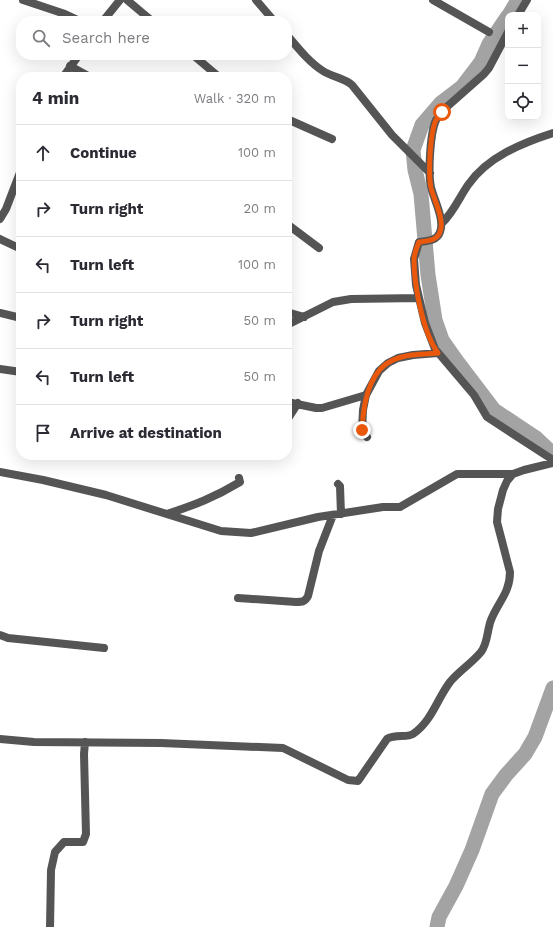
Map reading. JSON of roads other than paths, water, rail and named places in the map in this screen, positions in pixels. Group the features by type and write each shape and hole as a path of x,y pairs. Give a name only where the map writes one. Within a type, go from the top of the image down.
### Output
{"street":[{"path":"23,0 69,16"},
{"path":"107,16 120,0"},
{"path":"127,0 146,16"},
{"path":"256,0 270,16"},
{"path":"433,0 489,32"},
{"path":"520,12 527,0"},
{"path":"505,38 489,68 484,74 442,112 436,120 433,135 430,173 431,188 442,223 440,234 434,240 419,242 414,259 416,285 425,323 434,346 438,353 474,395 487,417 553,462"},
{"path":"292,40 316,66 329,74 352,84 392,135 430,173"},
{"path":"66,72 75,60"},
{"path":"198,60 213,72"},
{"path":"70,66 81,72"},
{"path":"292,121 332,140"},
{"path":"442,223 452,211 468,184 486,166 509,151 529,141 553,133"},
{"path":"0,219 6,209 16,183"},
{"path":"292,228 318,248"},
{"path":"0,239 16,247"},
{"path":"292,322 304,317 322,306 341,300 419,298"},
{"path":"0,313 16,317"},
{"path":"292,313 304,317"},
{"path":"367,437 362,430 363,410 366,395 379,370 388,363 402,357 438,353"},
{"path":"0,369 16,371"},
{"path":"292,402 322,408 366,395"},
{"path":"292,412 298,403"},
{"path":"0,472 43,480 106,495 221,531 251,533 318,517 383,508 400,508 457,474 513,474 553,462"},
{"path":"0,739 34,742 161,743 283,748 348,780 358,781 386,739 392,736 411,735 423,726 432,714 450,682 482,652 486,643 491,620 506,593 510,580 510,572 497,522 498,509 503,490 507,481 513,474"},
{"path":"168,514 200,504 214,497 240,482 239,478"},
{"path":"238,598 296,602 306,601 319,551 337,514 340,486 338,484"},
{"path":"0,635 8,638 104,648"},
{"path":"50,927 51,870 55,852 64,842 83,842 86,834 85,742"}],"waterway":[{"path":"511,12 518,0"},
{"path":"505,20 489,44 481,62 462,87 441,103 422,125 413,150 415,170 421,194 428,275 435,320 442,340 494,410 536,438 553,454"},
{"path":"437,927 439,917 456,886 472,850 492,794 506,775 525,754 535,737 553,688"}]}
